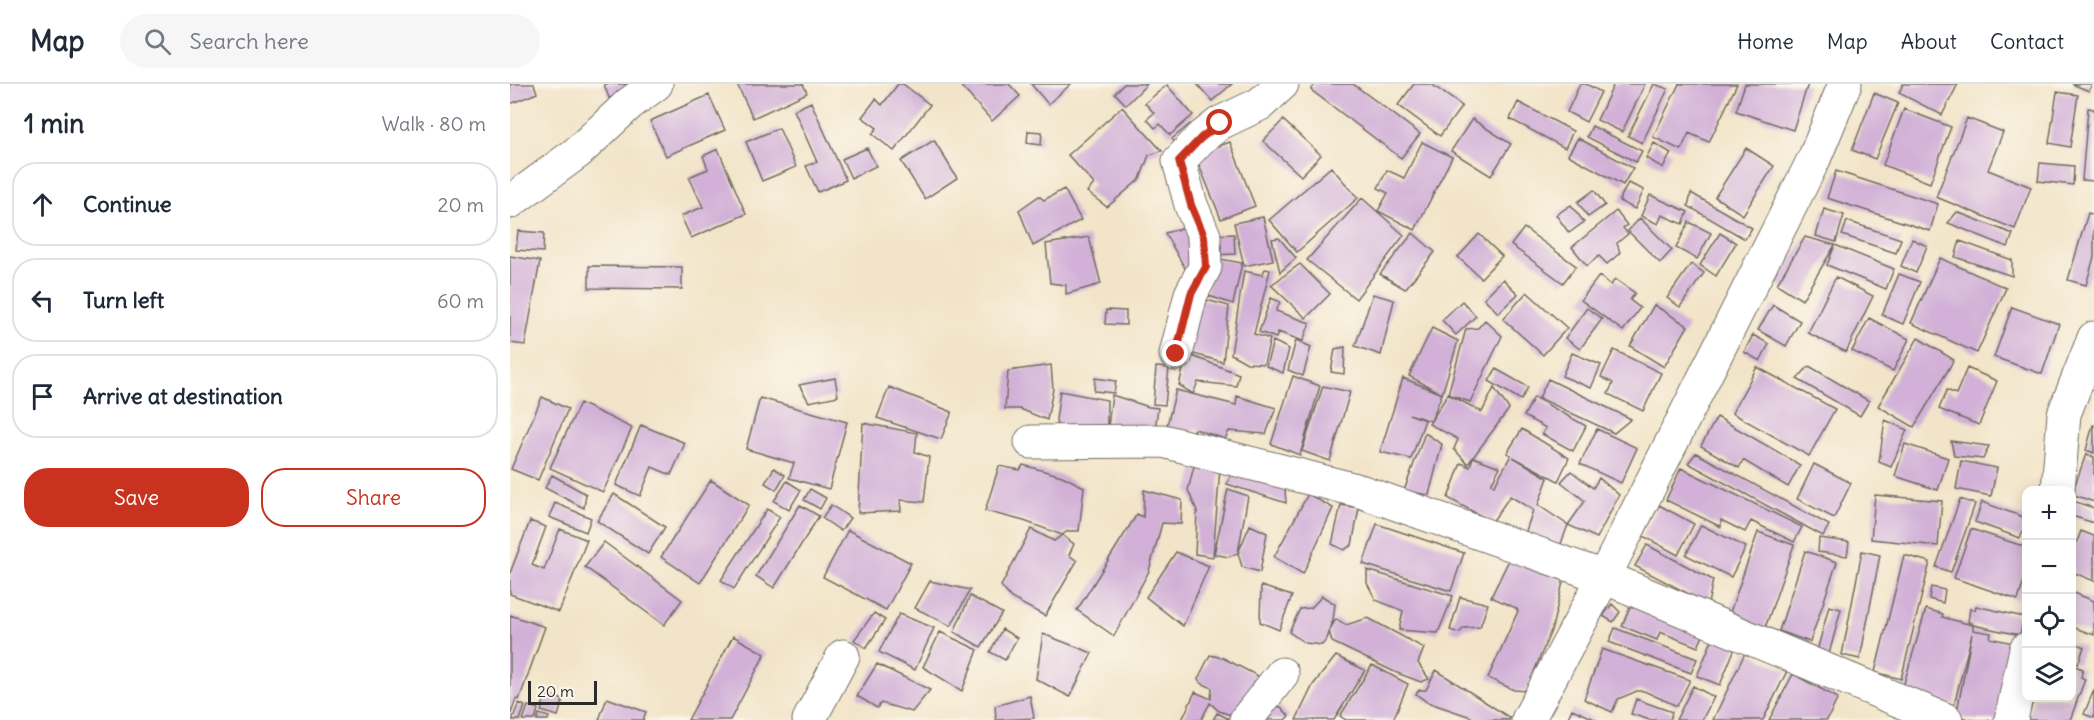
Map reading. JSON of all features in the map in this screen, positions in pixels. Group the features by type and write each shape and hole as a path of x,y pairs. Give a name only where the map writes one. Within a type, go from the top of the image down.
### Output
{"street":[{"path":"510,202 578,152 629,104 656,84"},
{"path":"1176,354 1191,294 1206,267 1204,236 1191,205 1179,161 1201,138 1220,123 1260,104 1282,84"},
{"path":"1528,720 1604,577 1814,159 1845,84"},
{"path":"2058,486 2064,414 2094,338"},
{"path":"1031,442 1163,441 1360,491 1604,577 1946,720"},
{"path":"809,720 843,656"},
{"path":"2011,720 2022,668"},
{"path":"1246,720 1282,674"}],"building":[{"path":"510,84 534,84 537,93 510,104"},
{"path":"604,84 633,84 635,89 609,98"},
{"path":"737,84 803,84 807,93 753,118"},
{"path":"898,84 903,84 930,105 894,151 872,134 877,128 862,117 876,99 882,105"},
{"path":"959,84 1009,84 1020,96 992,121"},
{"path":"1031,84 1071,84 1048,104"},
{"path":"1124,84 1147,84 1126,105 1115,93"},
{"path":"1197,84 1232,84 1212,101"},
{"path":"1315,84 1353,84 1420,134 1401,158 1311,90"},
{"path":"1414,84 1431,84 1462,106 1440,136 1398,105"},
{"path":"1580,84 1586,84 1601,92 1586,122 1567,112"},
{"path":"1614,84 1645,84 1622,132 1597,120"},
{"path":"1654,84 1668,89 1642,143 1628,136"},
{"path":"1679,84 1737,84 1709,142 1689,133 1681,150 1653,137"},
{"path":"1745,84 1808,84 1793,130 1736,111"},
{"path":"1903,84 1958,84 1942,115 1899,93"},
{"path":"2072,84 2092,84 2089,91"},
{"path":"1167,85 1193,115 1170,135 1160,124 1155,128 1147,119 1154,113 1145,103"},
{"path":"2057,92 2078,95 2070,147 2049,143"},
{"path":"1874,93 1898,103 1875,159 1852,150"},
{"path":"709,95 725,130 666,156 650,121"},
{"path":"811,102 846,180 818,192 806,166 817,162 794,110"},
{"path":"1518,102 1573,131 1565,148 1510,119"},
{"path":"1122,107 1162,151 1149,155 1140,179 1107,207 1087,192 1094,184 1068,155"},
{"path":"2088,108 2094,109 2094,181 2082,180"},
{"path":"1904,109 1951,127 1930,183 1883,165"},
{"path":"1967,118 2003,132 1988,170 2031,187 2015,229 1936,197"},
{"path":"1472,119 1511,144 1491,176 1451,151"},
{"path":"1283,120 1321,155 1301,176 1263,141"},
{"path":"1190,124 1198,134 1180,149 1172,139"},
{"path":"1592,126 1642,151 1636,162 1587,137"},
{"path":"779,128 796,167 762,181 746,142"},
{"path":"1028,131 1042,132 1041,145 1027,143"},
{"path":"1578,138 1633,168 1623,185 1568,155"},
{"path":"934,140 957,178 925,199 901,161"},
{"path":"1230,142 1255,206 1221,219 1195,155"},
{"path":"1422,142 1452,157 1415,230 1378,211 1388,193 1378,188 1387,170 1404,178"},
{"path":"1654,143 1671,153 1663,168 1646,158"},
{"path":"867,148 876,166 851,178 842,159"},
{"path":"1746,148 1774,166 1743,215 1715,197"},
{"path":"718,149 746,214 691,238 681,216 703,207 689,177 708,169 703,156"},
{"path":"2040,163 2074,166 2073,185 2038,181"},
{"path":"1331,167 1358,198 1297,252 1269,220"},
{"path":"1836,171 1938,204 1930,231 1827,198"},
{"path":"1628,183 1644,190 1635,209 1619,201"},
{"path":"1064,189 1081,220 1033,246 1019,210 1039,196 1044,200"},
{"path":"1594,190 1605,205 1588,217 1578,202"},
{"path":"1691,193 1752,228 1745,239 1688,206"},
{"path":"1650,195 1688,212 1683,224 1662,215 1658,224 1641,216"},
{"path":"1362,198 1404,235 1356,299 1307,260"},
{"path":"1571,205 1584,222 1569,233 1556,215"},
{"path":"1824,209 1844,215 1836,242 1816,236"},
{"path":"1616,211 1627,225 1623,228 1628,234 1617,243 1620,253 1607,264 1599,256 1587,266 1572,247"},
{"path":"1957,212 2013,234 2008,247 1948,223"},
{"path":"2088,213 2094,215 2094,257 2086,285 2068,280"},
{"path":"1263,217 1273,260 1244,266 1234,223"},
{"path":"1640,218 1672,250 1660,263 1628,231"},
{"path":"1847,221 1901,239 1896,253 1842,235"},
{"path":"1689,222 1711,233 1697,259 1676,248"},
{"path":"1186,227 1200,274 1190,277 1165,233"},
{"path":"1524,228 1576,266 1563,283 1511,245"},
{"path":"518,231 544,233 543,252 516,250"},
{"path":"1413,233 1435,252 1405,289 1380,274"},
{"path":"1720,233 1736,243 1716,276 1700,265"},
{"path":"1234,234 1235,254 1212,255 1211,235"},
{"path":"1479,234 1502,256 1481,278 1458,257"},
{"path":"1089,237 1101,284 1066,294 1066,285 1050,283 1046,244"},
{"path":"1805,237 1835,245 1802,300 1777,284"},
{"path":"1279,238 1296,258 1280,272 1272,239"},
{"path":"1912,239 1927,246 1916,273 1901,266"},
{"path":"1960,241 2012,260 2012,276 1955,257"},
{"path":"1835,245 1894,269 1886,289 1827,265"},
{"path":"510,256 540,261 525,345 510,343"},
{"path":"1215,258 1242,263 1233,304 1206,295"},
{"path":"1940,258 2006,288 1977,353 1911,323"},
{"path":"1300,264 1330,294 1306,318 1271,285"},
{"path":"1691,264 1704,273 1680,307 1667,298"},
{"path":"589,266 682,267 682,289 589,288"},
{"path":"1265,269 1270,270 1254,334 1270,339 1264,364 1247,363 1231,354 1244,271 1262,275"},
{"path":"1899,274 1920,282 1903,324 1882,315"},
{"path":"1599,276 1611,285 1615,279 1635,293 1630,300 1640,308 1623,331 1581,300"},
{"path":"1836,277 1873,296 1846,352 1808,333"},
{"path":"1503,279 1518,294 1498,313 1484,298"},
{"path":"1527,292 1567,328 1543,355 1503,319"},
{"path":"1373,294 1394,300 1381,355 1355,346"},
{"path":"1195,297 1229,306 1223,362 1183,351"},
{"path":"1271,298 1280,302 1276,311 1310,323 1303,341 1278,332 1276,338 1259,332"},
{"path":"1462,301 1476,316 1456,335 1442,320"},
{"path":"1654,305 1688,326 1664,367 1630,346"},
{"path":"1773,305 1800,321 1786,346 1758,330"},
{"path":"2012,307 2059,324 2042,374 1994,357"},
{"path":"1587,308 1602,319 1580,349 1565,338"},
{"path":"1106,310 1126,311 1126,325 1105,324"},
{"path":"1869,318 1909,339 1893,371 1852,351"},
{"path":"1485,320 1502,336 1470,402 1448,394 1466,329 1478,328"},
{"path":"1432,328 1458,341 1442,394 1409,376"},
{"path":"1753,335 1769,344 1760,361 1744,352"},
{"path":"1918,338 1954,360 1914,427 1878,406"},
{"path":"1296,340 1311,347 1303,376 1288,370"},
{"path":"1273,341 1289,349 1283,373 1266,366"},
{"path":"1345,347 1344,374 1331,372 1335,349"},
{"path":"1614,350 1661,373 1643,411 1608,394 1613,383 1601,377"},
{"path":"1572,353 1601,365 1591,388 1562,376"},
{"path":"1187,354 1239,374 1236,386 1198,382 1193,394 1179,385"},
{"path":"1051,365 1053,389 1047,420 1020,409 1005,409 1008,371"},
{"path":"1809,366 1869,401 1860,416 1797,379"},
{"path":"1156,367 1169,368 1165,405 1153,404"},
{"path":"1757,367 1835,409 1809,456 1732,413"},
{"path":"1967,368 1997,381 1979,425 1939,409 1947,390 1956,394"},
{"path":"1496,369 1528,387 1521,400 1489,381"},
{"path":"1293,376 1320,386 1300,455 1271,444"},
{"path":"835,378 838,396 809,402 799,385"},
{"path":"1095,378 1116,381 1114,393 1094,391"},
{"path":"1403,378 1442,394 1431,421 1409,414 1425,420 1411,459 1380,452"},
{"path":"1548,379 1631,419 1614,433 1539,398"},
{"path":"1323,386 1350,392 1330,461 1302,451"},
{"path":"889,387 952,412 941,439 877,418"},
{"path":"1494,388 1509,409 1468,464 1454,449 1458,439 1429,424 1448,394 1482,412"},
{"path":"1176,390 1236,405 1237,396 1276,408 1266,434 1229,431 1225,439 1195,429 1189,439 1166,429"},
{"path":"1060,391 1107,400 1107,433 1058,430 1056,420"},
{"path":"1112,395 1158,408 1154,437 1107,433"},
{"path":"542,397 568,409 538,480 511,469"},
{"path":"1534,397 1586,426 1573,451 1542,434 1546,428 1524,416"},
{"path":"760,398 847,422 829,489 789,478 794,463 746,449"},
{"path":"580,403 632,428 603,492 550,468"},
{"path":"1717,417 1800,465 1788,487 1743,460 1739,468 1701,446"},
{"path":"1885,420 1907,430 1891,467 1879,462"},
{"path":"863,423 917,433 915,452 929,457 924,502 900,500 901,511 858,513"},
{"path":"641,425 685,443 671,475 652,467 640,496 616,485"},
{"path":"2094,425 2094,453 2086,450"},
{"path":"1522,429 1569,458 1558,481 1513,457 1548,478 1538,505 1568,525 1559,549 1525,534 1533,510 1510,496 1492,522 1448,498 1461,463 1470,467 1473,457 1500,467 1491,484 1494,486 1511,455 1507,453"},
{"path":"1597,429 1637,448 1621,483 1580,464"},
{"path":"1425,433 1442,444 1429,495 1404,491"},
{"path":"1951,441 1989,446 1983,459 1954,456"},
{"path":"1905,444 1948,458 1938,490 1895,476"},
{"path":"1696,453 1829,525 1823,536 1688,463"},
{"path":"2086,454 2094,457 2094,502 2076,495 2075,486"},
{"path":"1961,461 1997,468 1991,496 1956,489"},
{"path":"1236,464 1284,476 1286,503 1227,484"},
{"path":"1814,464 1851,483 1834,518 1797,499"},
{"path":"1023,465 1062,476 1084,487 1079,531 1068,531 1062,535 1024,521 985,511 999,466 1020,470"},
{"path":"1194,466 1220,468 1213,557 1195,554 1197,511 1188,490"},
{"path":"774,468 785,475 776,490 765,483"},
{"path":"1681,468 1802,527 1794,542 1751,521 1745,532 1721,520 1721,527 1666,500"},
{"path":"1571,471 1593,488 1599,478 1619,495 1597,538 1568,525 1585,501 1561,482"},
{"path":"552,475 586,494 584,508 545,488"},
{"path":"711,480 749,505 700,583 661,557"},
{"path":"787,481 801,490 789,510 774,501"},
{"path":"810,489 826,498 820,509 804,500"},
{"path":"1228,489 1248,496 1238,553 1228,557 1214,554"},
{"path":"1144,490 1182,500 1181,524 1162,523 1149,571 1114,636 1077,610 1137,514 1143,517"},
{"path":"614,494 665,527 648,554 597,521"},
{"path":"1308,494 1333,508 1303,574 1274,557"},
{"path":"1875,495 1942,501 1938,546 1871,539"},
{"path":"1960,499 1975,504 1951,572 1936,567"},
{"path":"1982,502 2022,517 2022,533 2020,538 1975,522"},
{"path":"2076,502 2094,508 2094,523 2076,517"},
{"path":"555,503 591,518 586,532 549,517"},
{"path":"800,505 819,516 774,588 756,576"},
{"path":"831,505 850,518 841,531 822,518"},
{"path":"1341,505 1359,508 1352,545 1344,550 1332,544"},
{"path":"1659,505 1694,524 1678,555 1643,536"},
{"path":"767,509 780,517 734,589 721,580"},
{"path":"530,521 546,527 532,565 544,570 560,529 587,540 559,612 510,594 510,573"},
{"path":"1377,524 1464,553 1451,591 1363,564"},
{"path":"1250,525 1267,533 1260,572 1242,567 1238,553"},
{"path":"1701,525 1746,547 1731,577 1686,555"},
{"path":"1031,529 1054,541 1062,535 1074,544 1069,555 1077,561 1045,616 1011,598 1001,586"},
{"path":"1971,529 2022,546 2022,587 2018,600 1954,578"},
{"path":"848,530 911,563 886,610 823,577"},
{"path":"2081,531 2094,536 2094,581 2076,574 2076,544"},
{"path":"1758,532 1794,545 1765,628 1729,615"},
{"path":"1819,538 1849,542 1847,556 1818,552"},
{"path":"604,542 682,600 664,625 585,567"},
{"path":"1647,545 1713,580 1708,604 1635,566"},
{"path":"1805,551 1837,562 1810,642 1779,631"},
{"path":"1862,551 1880,555 1860,659 1842,655"},
{"path":"1176,552 1209,566 1183,626 1146,597"},
{"path":"1904,555 1930,562 1901,679 1875,672"},
{"path":"1509,560 1564,578 1552,628 1526,691 1514,690 1488,678 1518,611 1491,597"},
{"path":"1367,570 1453,596 1438,633 1399,630 1403,611 1376,600 1367,583"},
{"path":"930,581 970,590 951,626 915,608"},
{"path":"1261,586 1292,596 1279,630 1260,622"},
{"path":"1931,587 1945,590 1943,603 1929,599"},
{"path":"2076,594 2094,601 2094,635 2076,628"},
{"path":"970,596 1002,613 981,647 954,632"},
{"path":"1322,596 1335,604 1327,639 1322,645 1305,643 1289,632 1300,609 1311,608"},
{"path":"1460,597 1488,604 1480,627 1464,628 1459,633 1450,630"},
{"path":"1632,602 1705,631 1698,647 1660,632 1657,640 1622,626"},
{"path":"1612,604 1620,612 1613,622 1603,616"},
{"path":"1829,606 1841,609 1828,658 1816,655"},
{"path":"1976,606 2022,617 2020,635 1973,625 1973,630 1991,633 1990,638 2022,645 2007,720 1974,720 1956,716 1972,634 1954,705 1902,690 1926,609 1943,614 1942,617 1972,625 1968,622 1970,609 1975,610"},
{"path":"874,613 885,620 866,648 854,640"},
{"path":"899,614 934,628 915,670 879,652"},
{"path":"510,615 545,627 519,700 516,699 510,716"},
{"path":"1368,618 1424,648 1418,663 1429,679 1421,682 1397,673 1332,642 1329,631 1336,619 1346,625"},
{"path":"1615,628 1697,659 1691,673 1609,642"},
{"path":"1002,629 1017,638 1005,660 990,652"},
{"path":"940,632 978,650 962,691 923,667"},
{"path":"1715,633 1737,643 1720,685 1697,676"},
{"path":"1043,634 1092,653 1070,697 1036,679"},
{"path":"733,636 765,654 730,720 688,720"},
{"path":"2076,644 2084,647 2078,664 2076,663"},
{"path":"1602,649 1690,680 1677,706 1644,691 1637,691 1618,699 1612,712 1584,699"},
{"path":"1746,651 1787,671 1763,720 1713,720"},
{"path":"1210,655 1223,658 1260,677 1240,718 1219,711 1210,703 1201,720 1182,720 1195,692 1211,699 1212,688 1198,679"},
{"path":"1336,656 1365,670 1334,720 1296,720 1313,685"},
{"path":"877,664 930,690 912,712 881,703 877,708 857,696"},
{"path":"1372,665 1408,684 1393,720 1346,720 1340,716"},
{"path":"2076,666 2083,669 2081,677 2085,679 2070,720 2027,720 2033,702 2076,702"},
{"path":"1436,670 1510,718 1509,720 1470,720 1471,717 1427,702 1416,694 1419,690 1426,690"},
{"path":"1793,674 1838,698 1827,720 1769,720"},
{"path":"1693,686 1714,697 1702,720 1676,720"},
{"path":"2094,690 2094,718 2084,714"},
{"path":"546,694 563,700 558,716 541,711"},
{"path":"1030,696 1034,718 996,720 995,706"},
{"path":"607,698 646,712 643,720 599,720"},
{"path":"1636,699 1672,712 1670,720 1650,720 1631,714"},
{"path":"519,703 525,706 520,720 512,720"},
{"path":"528,706 538,709 535,720 523,720"},
{"path":"1275,706 1281,707 1289,716 1285,720 1265,720"},
{"path":"1572,709 1597,720 1567,720"},
{"path":"1217,713 1231,720 1213,720"},
{"path":"539,714 549,717 548,720 537,720"}],"route":[{"path":"1176,354 1191,294 1206,267 1204,236 1191,205 1179,161 1201,138 1220,123"}]}
